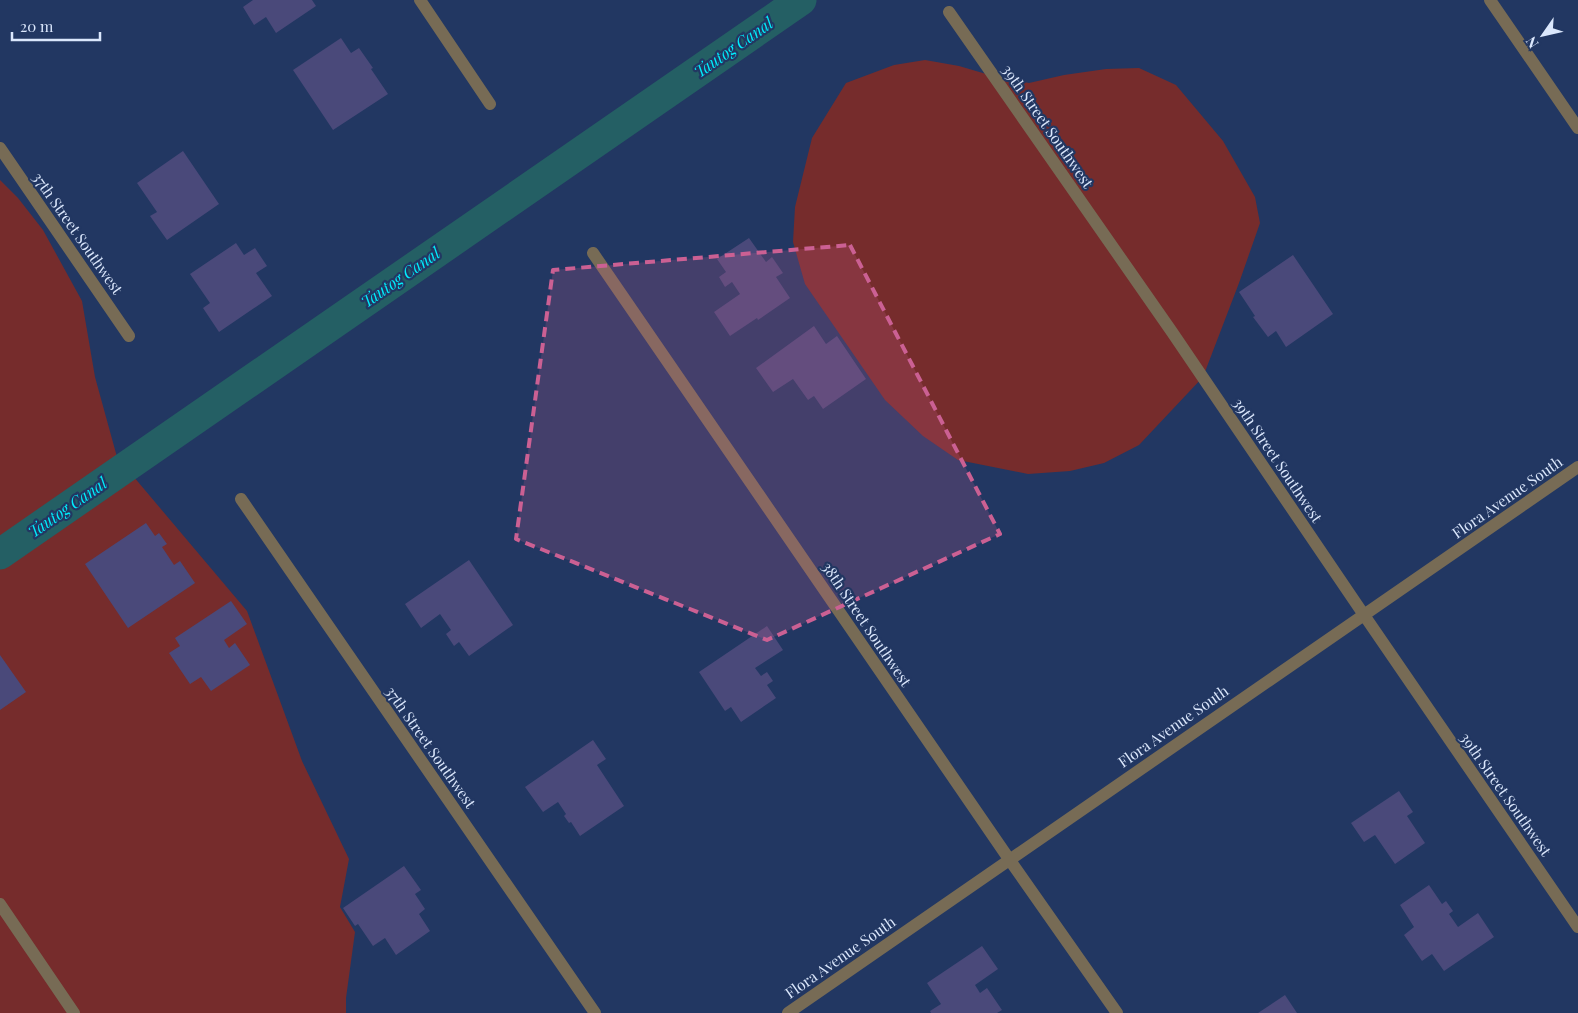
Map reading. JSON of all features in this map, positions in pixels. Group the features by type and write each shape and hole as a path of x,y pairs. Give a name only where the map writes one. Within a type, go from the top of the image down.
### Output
{"street":[{"path":"420,0 490,104"},
{"path":"1490,0 1578,128"},
{"name":"39th Street Southwest","path":"950,12 1172,332 1578,927"},
{"name":"37th Street Southwest","path":"0,148 129,336"},
{"name":"38th Street Southwest","path":"593,253 1117,1013"},
{"name":"Flora Avenue South","path":"788,1013 1578,468"},
{"name":"37th Street Southwest","path":"241,499 594,1013"},
{"path":"0,904 74,1013"}],"highlighted area":[{"path":"850,245 1000,534 767,640 516,539 553,270"}],"shaded area":[{"path":"925,60 1029,83 1064,75 1106,69 1139,68 1176,85 1223,141 1255,197 1260,223 1203,377 1139,445 1104,463 1070,471 1028,474 958,460 923,436 885,400 805,284 793,242 795,207 812,138 846,83 894,65"},
{"path":"0,180 18,198 43,230 82,301 95,377 117,457 247,611 302,761 349,859 340,907 355,932 346,998 346,1013 0,1013"}],"building":[{"path":"253,0 312,0 316,6 276,33 266,17 254,25 243,7"},
{"path":"341,38 351,53 359,48 388,94 333,130 293,70"},
{"path":"183,151 219,204 167,240 150,216 157,212 137,183"},
{"path":"749,238 766,262 772,257 783,273 776,277 790,298 730,336 714,312 740,294 732,282 725,287 719,277 726,272 717,259"},
{"path":"236,243 244,255 255,248 267,266 256,273 272,296 219,332 203,308 210,303 190,274"},
{"path":"1293,255 1333,314 1286,347 1276,331 1268,337 1253,317 1255,316 1239,292"},
{"path":"814,326 826,344 837,336 866,379 823,409 814,396 808,400 793,379 773,392 756,368"},
{"path":"146,523 155,536 159,533 167,544 162,547 174,565 180,561 195,583 128,628 85,564"},
{"path":"469,560 513,625 469,656 459,642 454,646 446,634 451,630 440,614 421,628 405,604"},
{"path":"231,601 247,624 224,640 229,648 235,643 250,665 211,691 201,677 190,684 169,653 180,646 175,638"},
{"path":"767,626 783,650 755,668 761,676 767,672 773,681 767,685 776,698 741,722 731,707 725,711 699,672"},
{"path":"0,655 26,692 0,710"},
{"path":"593,740 606,759 597,765 624,806 580,836 571,822 569,823 564,816 566,814 558,802 543,812 525,787"},
{"path":"1399,791 1413,812 1407,816 1425,843 1395,864 1375,835 1364,842 1351,823"},
{"path":"404,866 421,890 415,894 425,909 419,914 430,931 396,955 385,938 373,946 358,924 355,926 343,908"},
{"path":"1429,885 1442,904 1446,901 1453,911 1449,914 1458,927 1478,913 1494,937 1444,971 1432,954 1422,961 1404,935 1414,927 1400,905"},
{"path":"982,946 998,969 975,985 980,993 987,988 1002,1010 997,1013 931,1013 930,1011 941,1004 927,983"},
{"path":"1285,995 1297,1013 1258,1013"}],"waterway":[{"name":"Tautog Canal","path":"0,554 801,0"}]}
